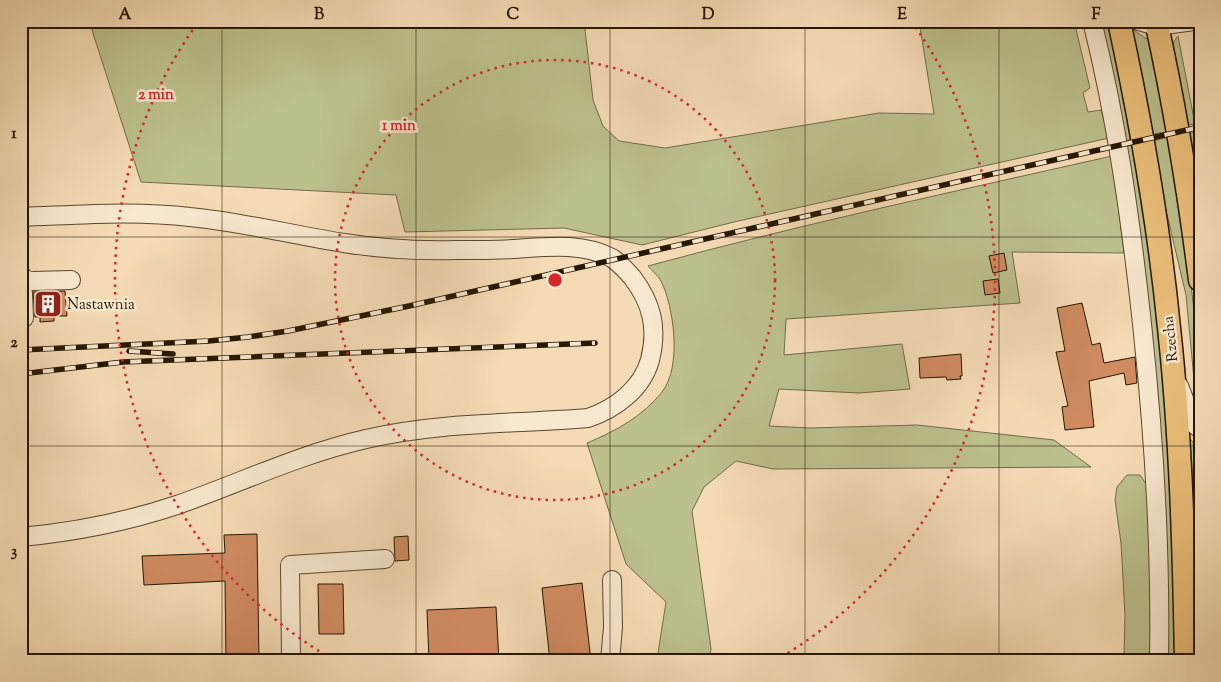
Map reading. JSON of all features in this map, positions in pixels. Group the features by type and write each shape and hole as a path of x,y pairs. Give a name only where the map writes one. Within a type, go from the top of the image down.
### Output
{"main road":[{"name":"Rzecha","path":"1119,21 1153,197 1174,372 1181,476 1186,661"},
{"path":"1150,23 1178,132 1200,280"}],"street":[{"path":"1092,21 1106,79 1131,225 1148,375 1158,526 1159,661"},
{"path":"1150,23 1194,21"},
{"path":"21,217 104,213 160,214 190,216 372,247 448,251 556,247 596,251 613,259 626,270 649,303 653,323 654,345 649,364 642,378 631,392 616,405 588,418 455,426 396,433 365,439 297,459 175,505 131,518 84,529 21,537"},
{"path":"21,318 24,318 21,280 71,280"},
{"path":"1174,372 1194,424 1200,429"},
{"path":"291,661 290,565 385,559"},
{"path":"610,661 613,627 612,580"}],"green space":[{"path":"89,21 584,21 593,100 603,126 619,141 665,148 879,113 934,114 919,21 1074,21 1090,88 1083,93 1088,112 1101,110 1109,138 734,222 642,245 564,228 405,232 396,195 141,182"},
{"path":"1099,21 1108,21 1133,139 1124,141"},
{"path":"1131,28 1149,39 1167,132 1152,134"},
{"path":"1178,36 1195,124 1187,125 1173,43"},
{"path":"1197,132 1200,152 1200,200 1190,133"},
{"path":"1168,137 1194,309 1200,414 1197,411 1186,295 1162,193 1153,141"},
{"path":"1133,144 1148,238 1164,377 1172,518 1174,661 1164,661 1162,467 1154,358 1126,147"},
{"path":"1112,156 1124,253 1012,252 1020,303 786,319 784,355 902,344 910,389 859,393 779,389 769,426 810,428 917,425 1054,440 1091,467 773,469 736,461 704,487 692,511 711,649 709,661 651,661 658,653 666,602 626,564 587,443 638,416 655,401 668,381 674,353 672,321 666,292 661,281 648,266 822,222"},
{"path":"1189,437 1200,452 1200,661 1196,661"},
{"path":"1127,475 1140,475 1148,487 1152,637 1149,653 1140,659 1124,656 1125,615 1121,543 1115,500 1117,487"}],"building":[{"path":"1004,253 1007,270 993,273 989,256"},
{"path":"998,279 1000,293 985,295 983,281"},
{"name":"Nastawnia","path":"65,291 67,316 54,316 54,321 40,322 40,317 35,317 33,292"},
{"path":"1082,303 1092,345 1100,343 1104,363 1135,357 1137,383 1126,385 1124,373 1089,381 1094,427 1065,430 1062,407 1068,406 1056,352 1065,351 1057,308"},
{"path":"961,354 961,379 947,380 946,377 920,378 919,358"},
{"path":"257,534 259,661 226,661 225,581 144,585 142,556 225,553 224,535"},
{"path":"408,536 409,560 395,561 394,537"},
{"path":"582,583 591,661 550,661 542,588"},
{"path":"318,584 343,584 344,634 319,634"},
{"path":"496,607 499,661 429,661 427,610"}],"railway":[{"path":"21,350 209,341 288,331 409,306 1200,127"},
{"path":"21,374 123,362 595,343"},
{"path":"129,351 173,354"}],"place":[{"name":"Nastawnia","path":"48,304"}]}
